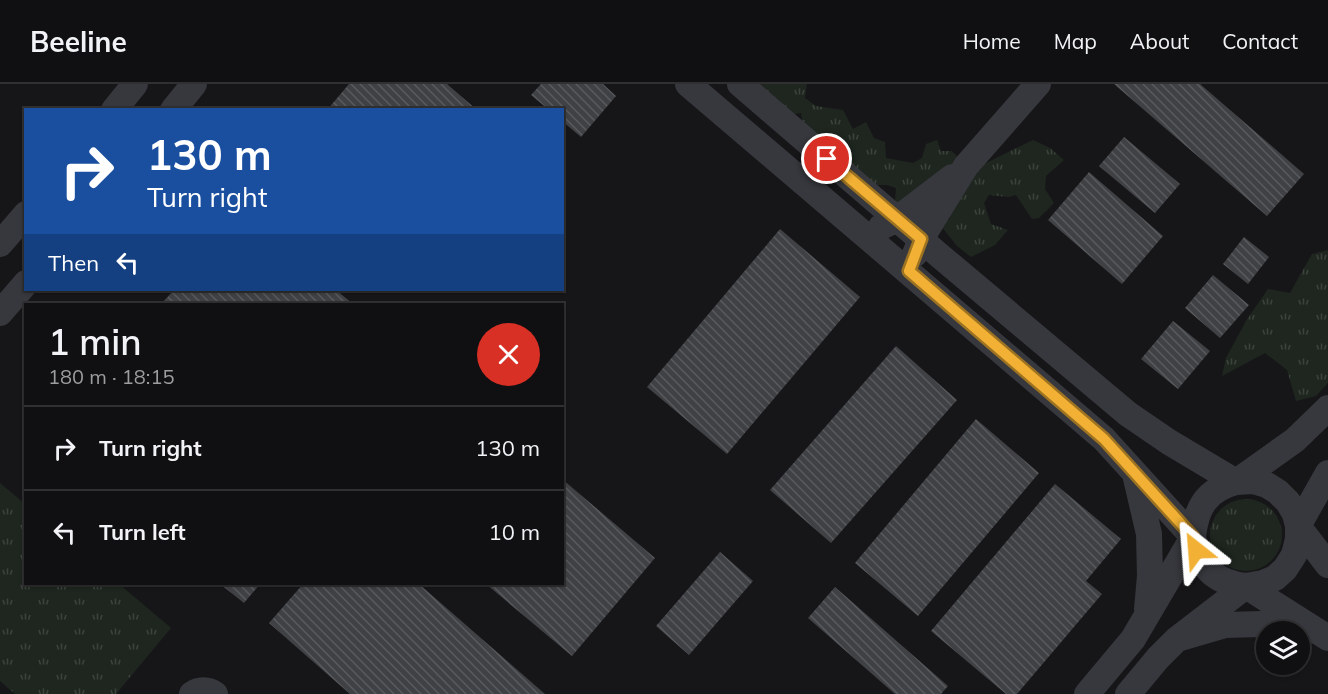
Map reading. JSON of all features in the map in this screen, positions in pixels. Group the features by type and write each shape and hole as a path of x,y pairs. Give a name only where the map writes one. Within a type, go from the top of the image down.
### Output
{"lane":[{"path":"116,108 135,84"},
{"path":"175,108 194,84"},
{"path":"688,84 1104,439 1193,537"},
{"path":"740,84 1128,414 1169,442 1236,482"},
{"path":"909,271 921,239 966,166 1038,84"},
{"path":"865,234 897,219 966,166"},
{"path":"0,244 24,216"},
{"path":"0,312 24,285"},
{"path":"1236,482 1295,440 1328,408"},
{"path":"1134,471 1149,534 1150,576 1146,617"},
{"path":"1298,526 1328,473"},
{"path":"1253,481 1267,485 1288,502 1295,514 1298,539 1294,555 1285,569 1275,578 1263,583 1246,586 1223,581 1203,563 1196,550 1193,537 1195,520 1203,503 1213,492 1236,482 1253,481"},
{"path":"1298,526 1328,565"},
{"path":"1087,694 1133,639 1193,537"},
{"path":"1246,586 1322,634"},
{"path":"1128,694 1177,639 1246,586"},
{"path":"1177,639 1225,625 1261,624 1322,634"},
{"path":"192,694 197,690 211,690 215,694"}],"green space":[{"path":"757,84 807,84 805,98 816,106 843,110 853,129 866,122 874,138 885,142 886,158 913,163 922,158 926,144 937,140 941,151 952,151 961,160 904,205 895,202 896,188 887,185 872,185 839,158 835,140 822,143 804,132 801,113 789,115"},
{"path":"1033,140 1050,148 1064,160 1046,176 1045,189 1054,203 1039,218 1032,219 1016,195 1009,197 989,195 984,203 991,224 1008,230 995,245 971,257 957,246 941,226 950,218 953,200 984,164"},
{"path":"1328,250 1328,383 1316,396 1296,401 1287,370 1265,353 1222,376 1226,358 1246,321 1268,289 1290,293 1312,254"},
{"path":"0,483 24,503 24,585 120,585 171,628 116,694 15,694 0,681"},
{"path":"1246,499 1266,505 1276,515 1282,535 1276,555 1266,565 1246,571 1226,565 1216,555 1210,535 1216,515 1226,505"}],"building":[{"path":"349,84 447,84 475,108 329,108"},
{"path":"541,84 603,84 616,96 581,137 564,123 564,108 547,108 531,95"},
{"path":"1114,84 1200,84 1304,174 1267,216"},
{"path":"1124,137 1180,184 1155,213 1099,166"},
{"path":"1089,172 1163,236 1122,284 1048,220"},
{"path":"780,229 860,297 727,454 647,387"},
{"path":"1244,237 1269,257 1248,284 1223,264"},
{"path":"1213,275 1249,305 1220,338 1185,308"},
{"path":"173,291 337,291 352,303 162,303"},
{"path":"1173,321 1210,351 1178,389 1141,359"},
{"path":"896,346 957,400 831,543 770,490"},
{"path":"976,419 1039,473 918,616 855,563"},
{"path":"564,481 655,558 572,656 487,585 564,585"},
{"path":"1055,484 1121,539 1086,581 1102,594 1017,694 1006,694 931,631"},
{"path":"720,552 753,581 689,655 656,626"},
{"path":"221,585 259,585 244,603"},
{"path":"302,585 420,585 545,694 350,694 269,623"},
{"path":"835,587 948,686 941,694 895,694 808,618"}],"route":[{"path":"827,159 921,239 909,271 1104,439 1193,537 1196,550"}]}
